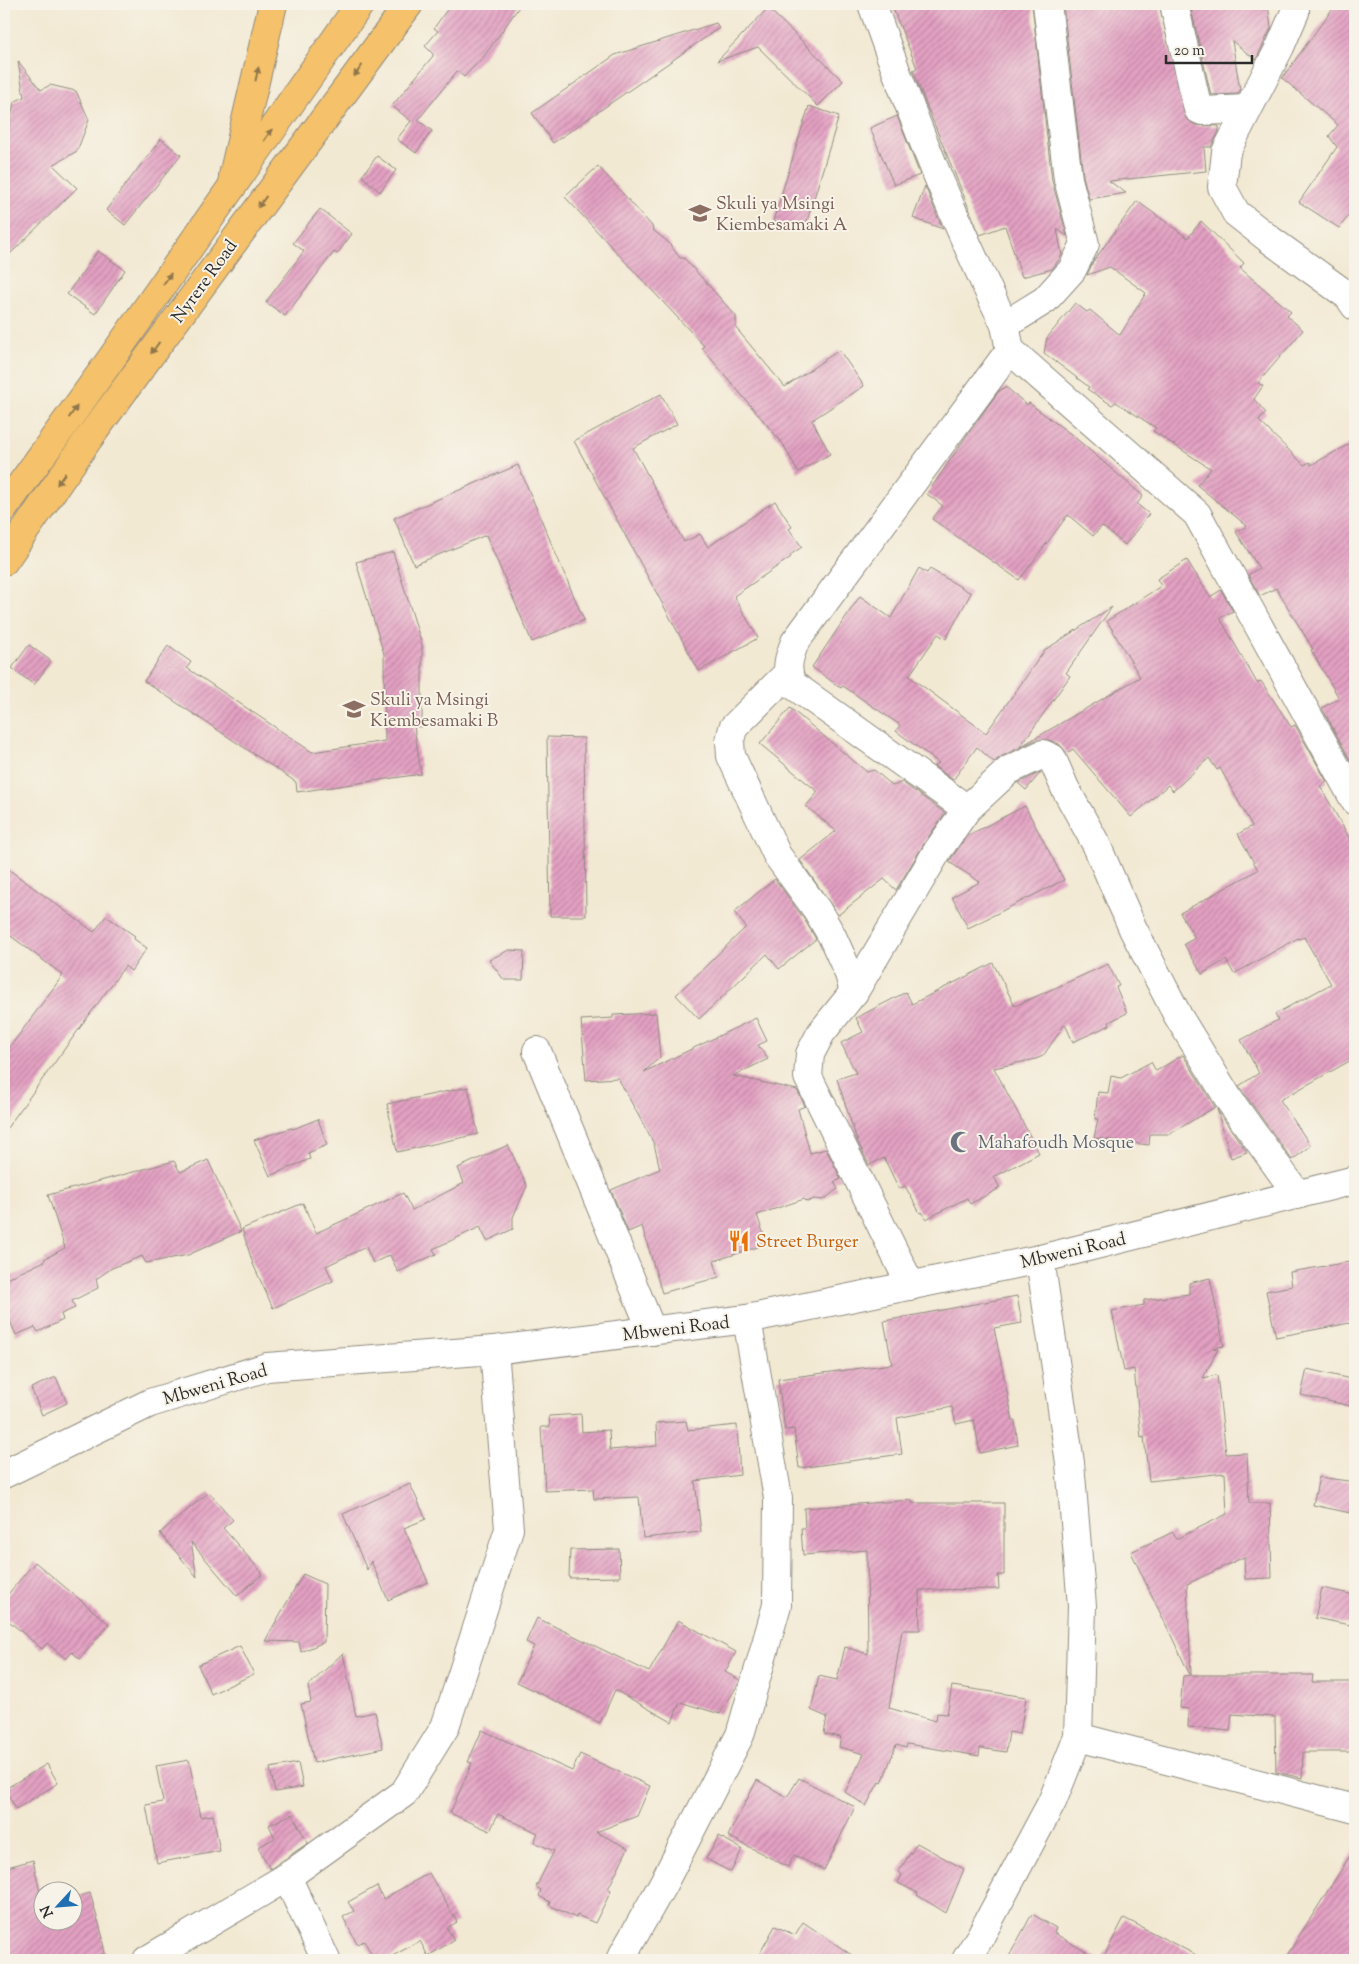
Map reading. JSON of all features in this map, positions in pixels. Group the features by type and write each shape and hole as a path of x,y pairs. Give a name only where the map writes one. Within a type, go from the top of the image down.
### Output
{"main road":[{"path":"230,189 273,4"},
{"path":"358,4 387,32"},
{"name":"Nyrere Road","path":"4,508 230,189 358,4"},
{"name":"Nyrere Road","path":"7,552 408,4"}],"street":[{"path":"872,4 894,67 965,242 1007,338 1197,514 1355,801"},
{"path":"967,809 792,684 788,673 789,657 795,642 1007,338 1072,270 1085,244 1068,179 1047,4"},
{"path":"1174,4 1198,109 1202,111 1247,109"},
{"path":"1296,4 1295,12 1280,47 1226,152 1222,187 1236,213 1268,239 1348,296 1355,306"},
{"path":"788,673 733,728 730,740 731,756 777,855 817,910 832,936 849,974 854,992"},
{"path":"911,1286 808,1077 810,1054 821,1033 854,992 938,850 967,809 1009,770 1043,754 1052,758 1065,788 1096,844 1133,929 1178,1016 1230,1101 1298,1195"},
{"path":"537,1051 652,1331"},
{"name":"Mbweni Road","path":"4,1474 150,1403 267,1367 494,1350 747,1319 1040,1259 1355,1180"},
{"path":"966,1960 1052,1802 1078,1737 1082,1606 1070,1463 1040,1259"},
{"path":"620,1960 663,1884 740,1735 776,1605 778,1498 747,1319"},
{"path":"147,1960 287,1877 404,1793 445,1727 509,1529 494,1350"},
{"path":"1078,1737 1355,1809"},
{"path":"287,1877 326,1960"}],"building":[{"path":"451,4 521,4 485,55 464,77 457,71 418,120 432,131 416,153 397,139 411,121 392,106 433,56 425,46 438,31 434,28"},
{"path":"891,4 1032,4 1052,181 1067,236 1057,229 1062,255 1052,269 1022,277 1005,226 980,235 926,104 913,70 917,68"},
{"path":"1063,4 1159,4 1186,118 1195,125 1219,126 1219,131 1211,147 1204,147 1206,171 1109,181 1126,193 1089,199 1083,176"},
{"path":"1190,4 1268,4 1271,28 1256,60 1232,41 1240,90 1238,94 1211,95"},
{"path":"1336,4 1355,4 1355,208 1339,228 1299,202 1337,147 1329,136 1338,125 1282,78"},
{"path":"768,8 843,81 818,106 758,47 717,61"},
{"path":"716,23 719,28 553,143 532,113 615,55"},
{"path":"18,61 41,90 50,85 76,91 89,120 77,151 53,165 77,188 4,260 4,154 14,102 24,97"},
{"path":"809,106 839,116 804,231 773,221"},
{"path":"897,116 920,175 894,185 870,128"},
{"path":"161,139 181,155 125,225 106,210"},
{"path":"377,156 396,170 380,192 362,176"},
{"path":"598,166 652,226 653,230 668,242 680,258 684,258 736,316 736,328 785,387 839,350 864,386 812,420 830,454 798,472 783,444 702,348 704,346 565,197"},
{"path":"925,186 936,213 943,229 913,218"},
{"path":"1137,201 1188,238 1201,221 1244,263 1240,268 1291,312 1287,316 1303,330 1258,383 1263,386 1254,399 1266,413 1259,421 1304,465 1310,462 1311,465 1355,441 1355,764 1353,765 1322,708 1339,698 1311,650 1313,649 1276,588 1260,596 1248,575 1259,568 1236,532 1247,526 1197,485 1211,469 1153,431 1156,428 1116,402 1112,405 1087,389 1089,387 1044,353 1047,338 1075,303 1087,312 1090,310 1120,335 1146,293 1110,267 1087,275 1093,262"},
{"path":"320,209 352,234 337,254 334,252 285,316 266,302 304,251 293,243"},
{"path":"98,251 125,270 95,314 67,294"},
{"path":"1006,387 1027,405 1029,403 1072,435 1143,496 1137,504 1149,514 1125,545 1102,526 1093,536 1068,515 1019,580 932,519 943,506 927,494 999,391"},
{"path":"661,394 677,424 633,448 684,542 700,534 708,547 775,501 792,527 789,529 802,547 790,555 791,557 734,596 758,638 699,671 574,441"},
{"path":"518,465 584,620 532,642 486,535 414,565 394,518"},
{"path":"393,552 422,645 422,727 414,726 421,774 297,792 296,782 144,681 168,646 191,662 187,668 312,752 385,741 384,654 356,562"},
{"path":"1187,560 1210,597 1221,590 1233,611 1220,618 1257,683 1261,681 1291,727 1295,725 1327,782 1320,786 1355,848 1355,1047 1351,1049 1355,1058 1280,1100 1311,1146 1292,1160 1239,1086 1259,1073 1241,1040 1278,1020 1275,1014 1331,984 1304,937 1298,938 1234,974 1226,960 1202,974 1184,944 1195,938 1180,913 1258,870 1238,834 1252,826 1220,768 1217,770 1209,758 1173,791 1168,785 1131,817 1073,749 1067,753 1059,744 1049,740 1036,740 1002,756 994,762 977,747 953,780 934,766 939,763 896,731 900,725 843,686 841,688 812,667 860,596 891,618 919,568 927,573 930,569 971,593 946,639 938,634 909,676 986,733 1045,650 1112,607 1066,673 1070,676 1020,747 1140,677 1107,621 1161,586 1157,579"},
{"path":"29,645 51,661 34,685 12,668"},
{"path":"790,708 867,772 874,770 893,786 902,782 945,813 896,890 884,879 838,915 800,860 836,831 806,806 818,792 760,744"},
{"path":"547,737 584,738 586,916 550,916"},
{"path":"1041,772 1026,790 1018,783"},
{"path":"1025,806 1064,880 968,928 952,897 980,882 949,862 967,836"},
{"path":"4,866 94,932 106,916 135,936 134,939 147,948 131,971 125,966 4,1132 4,1055 63,975 4,931"},
{"path":"775,879 816,939 779,969 767,954 699,1019 676,995 746,927 734,912"},
{"path":"509,950 524,951 523,980 504,980 489,960"},
{"path":"993,963 1015,1006 1108,964 1119,986 1116,987 1127,1013 1109,1022 1110,1025 1073,1042 1065,1024 1043,1056 994,1068 1039,1153 994,1177 1000,1188 970,1204 967,1198 926,1219 922,1212 920,1213 905,1186 899,1189 884,1158 869,1165 857,1140 837,1079 856,1073 841,1043 863,1032 856,1018 906,992 912,1004"},
{"path":"656,1013 660,1057 644,1072 756,1018 767,1041 758,1045 768,1059 733,1076 797,1090 805,1106 798,1109 810,1153 826,1149 841,1179 834,1182 838,1189 823,1200 814,1199 807,1202 804,1199 757,1215 767,1244 714,1261 719,1277 662,1293 642,1226 628,1232 611,1190 660,1169 654,1144 618,1078 586,1080 581,1020 613,1018 613,1015"},
{"path":"1183,1055 1215,1107 1170,1134 1150,1134 1149,1145 1094,1138 1098,1119 1095,1119 1098,1092 1108,1093 1111,1076 1121,1078 1151,1062 1156,1071"},
{"path":"468,1087 478,1134 397,1152 387,1104"},
{"path":"1217,1111 1247,1152 1231,1158"},
{"path":"318,1119 327,1145 308,1153 310,1159 270,1176 254,1140 291,1128 293,1129"},
{"path":"508,1145 527,1186 513,1217 513,1229 487,1241 480,1227 433,1249 436,1254 398,1272 390,1255 373,1263 366,1247 326,1266 333,1281 273,1308 253,1264 242,1229 303,1203 316,1233 403,1193 412,1210 464,1183 458,1168"},
{"path":"208,1160 241,1231 188,1255 146,1263 142,1256 112,1268 96,1279 98,1288 72,1301 75,1308 61,1314 63,1320 38,1332 35,1327 16,1335 4,1307 4,1280 45,1261 44,1259 65,1248 48,1195 174,1161 180,1172"},
{"path":"1355,1261 1355,1322 1276,1337 1266,1291 1292,1286 1290,1272"},
{"path":"1210,1278 1224,1346 1213,1348 1218,1349 1203,1378 1217,1375 1226,1454 1247,1453 1249,1503 1270,1503 1272,1578 1245,1579 1244,1557 1187,1584 1191,1675 1313,1675 1312,1682 1355,1682 1355,1752 1303,1752 1302,1778 1276,1772 1275,1717 1232,1714 1230,1731 1188,1727 1189,1709 1180,1708 1183,1676 1190,1675 1131,1552 1173,1532 1176,1539 1227,1514 1225,1473 1149,1481 1144,1437 1141,1438 1134,1369 1124,1371 1112,1311 1144,1305 1144,1300 1189,1294 1189,1283"},
{"path":"1017,1296 1022,1323 994,1328 1013,1421 1015,1421 1018,1445 980,1453 974,1420 956,1424 952,1407 897,1418 902,1454 799,1468 794,1429 785,1430 778,1379 892,1364 884,1321"},
{"path":"1307,1369 1355,1380 1355,1407 1301,1395"},
{"path":"56,1377 67,1403 42,1415 31,1388"},
{"path":"581,1414 582,1432 609,1430 610,1450 657,1446 656,1423 686,1421 688,1430 737,1425 740,1475 695,1481 701,1532 643,1538 639,1497 594,1499 593,1489 545,1491 541,1427 550,1427 549,1416"},
{"path":"1319,1477 1355,1482 1355,1514 1313,1505"},
{"path":"410,1484 426,1519 404,1528 428,1582 388,1600 371,1561 367,1570 343,1514"},
{"path":"209,1492 233,1520 223,1528 263,1574 237,1596 191,1542 197,1577 160,1533"},
{"path":"912,1500 912,1503 1004,1503 1004,1575 998,1575 999,1589 919,1590 920,1630 902,1630 889,1708 936,1721 937,1713 947,1714 952,1686 1026,1697 1020,1734 1009,1732 1006,1752 980,1748 979,1756 907,1744 906,1748 896,1745 882,1783 879,1782 866,1806 845,1792 864,1754 839,1747 841,1737 824,1734 827,1717 811,1710 819,1676 837,1680 845,1647 868,1654 867,1550 803,1555 801,1528 805,1528 804,1508"},
{"path":"619,1549 620,1577 569,1578 570,1550"},
{"path":"35,1562 109,1624 80,1659 72,1652 66,1659 47,1643 42,1649 4,1617 4,1599"},
{"path":"303,1574 325,1584 324,1642 301,1652 299,1642 265,1641"},
{"path":"1322,1588 1355,1595 1355,1626 1315,1618"},
{"path":"537,1618 649,1672 678,1620 736,1652 725,1672 740,1680 720,1714 680,1702 672,1722 615,1690 600,1723 517,1682 534,1646 526,1642"},
{"path":"240,1646 254,1674 211,1694 198,1665"},
{"path":"343,1653 356,1716 375,1712 383,1748 314,1763 301,1704 311,1702 308,1686"},
{"path":"482,1730 572,1771 580,1754 650,1786 637,1816 596,1832 628,1848 608,1889 611,1891 595,1923 577,1915 576,1918 549,1905 550,1902 539,1896 541,1890 536,1887 554,1851 534,1842 538,1833 498,1814 490,1831 450,1813 472,1763 468,1762"},
{"path":"189,1760 200,1817 213,1815 220,1851 157,1863 146,1805 163,1802 156,1766"},
{"path":"298,1763 303,1787 275,1792 270,1768"},
{"path":"47,1764 58,1783 16,1809 5,1789"},
{"path":"799,1778 855,1807 824,1870 794,1855 788,1867 728,1836 757,1780 787,1797"},
{"path":"292,1814 308,1843 270,1869 258,1847 275,1838 269,1825"},
{"path":"719,1836 742,1849 731,1872 706,1859"},
{"path":"917,1843 964,1869 946,1913 917,1895 918,1893 898,1883 902,1875 899,1871"},
{"path":"1355,1848 1355,1960 1284,1960"},
{"path":"33,1860 38,1882 32,1882 32,1932 82,1932 82,1895 90,1893 103,1938 105,1954 70,1960 4,1960 4,1868"},
{"path":"429,1873 457,1922 447,1928 454,1940 428,1956 420,1941 385,1960 375,1960 364,1941 357,1944 343,1917 354,1911 348,1902 377,1886 383,1899"},
{"path":"1032,1914 1056,1928 1054,1933 1100,1960 1007,1960"},
{"path":"1124,1918 1206,1960 1102,1960"},
{"path":"803,1922 859,1960 756,1960 775,1926 795,1935"}],"place":[{"name":"Skuli ya Msingi Kiembesamaki A","path":"700,213"},
{"name":"Skuli ya Msingi Kiembesamaki B","path":"354,709"},
{"name":"Mahafoudh Mosque","path":"961,1142"},
{"name":"Street Burger","path":"739,1241"}]}
